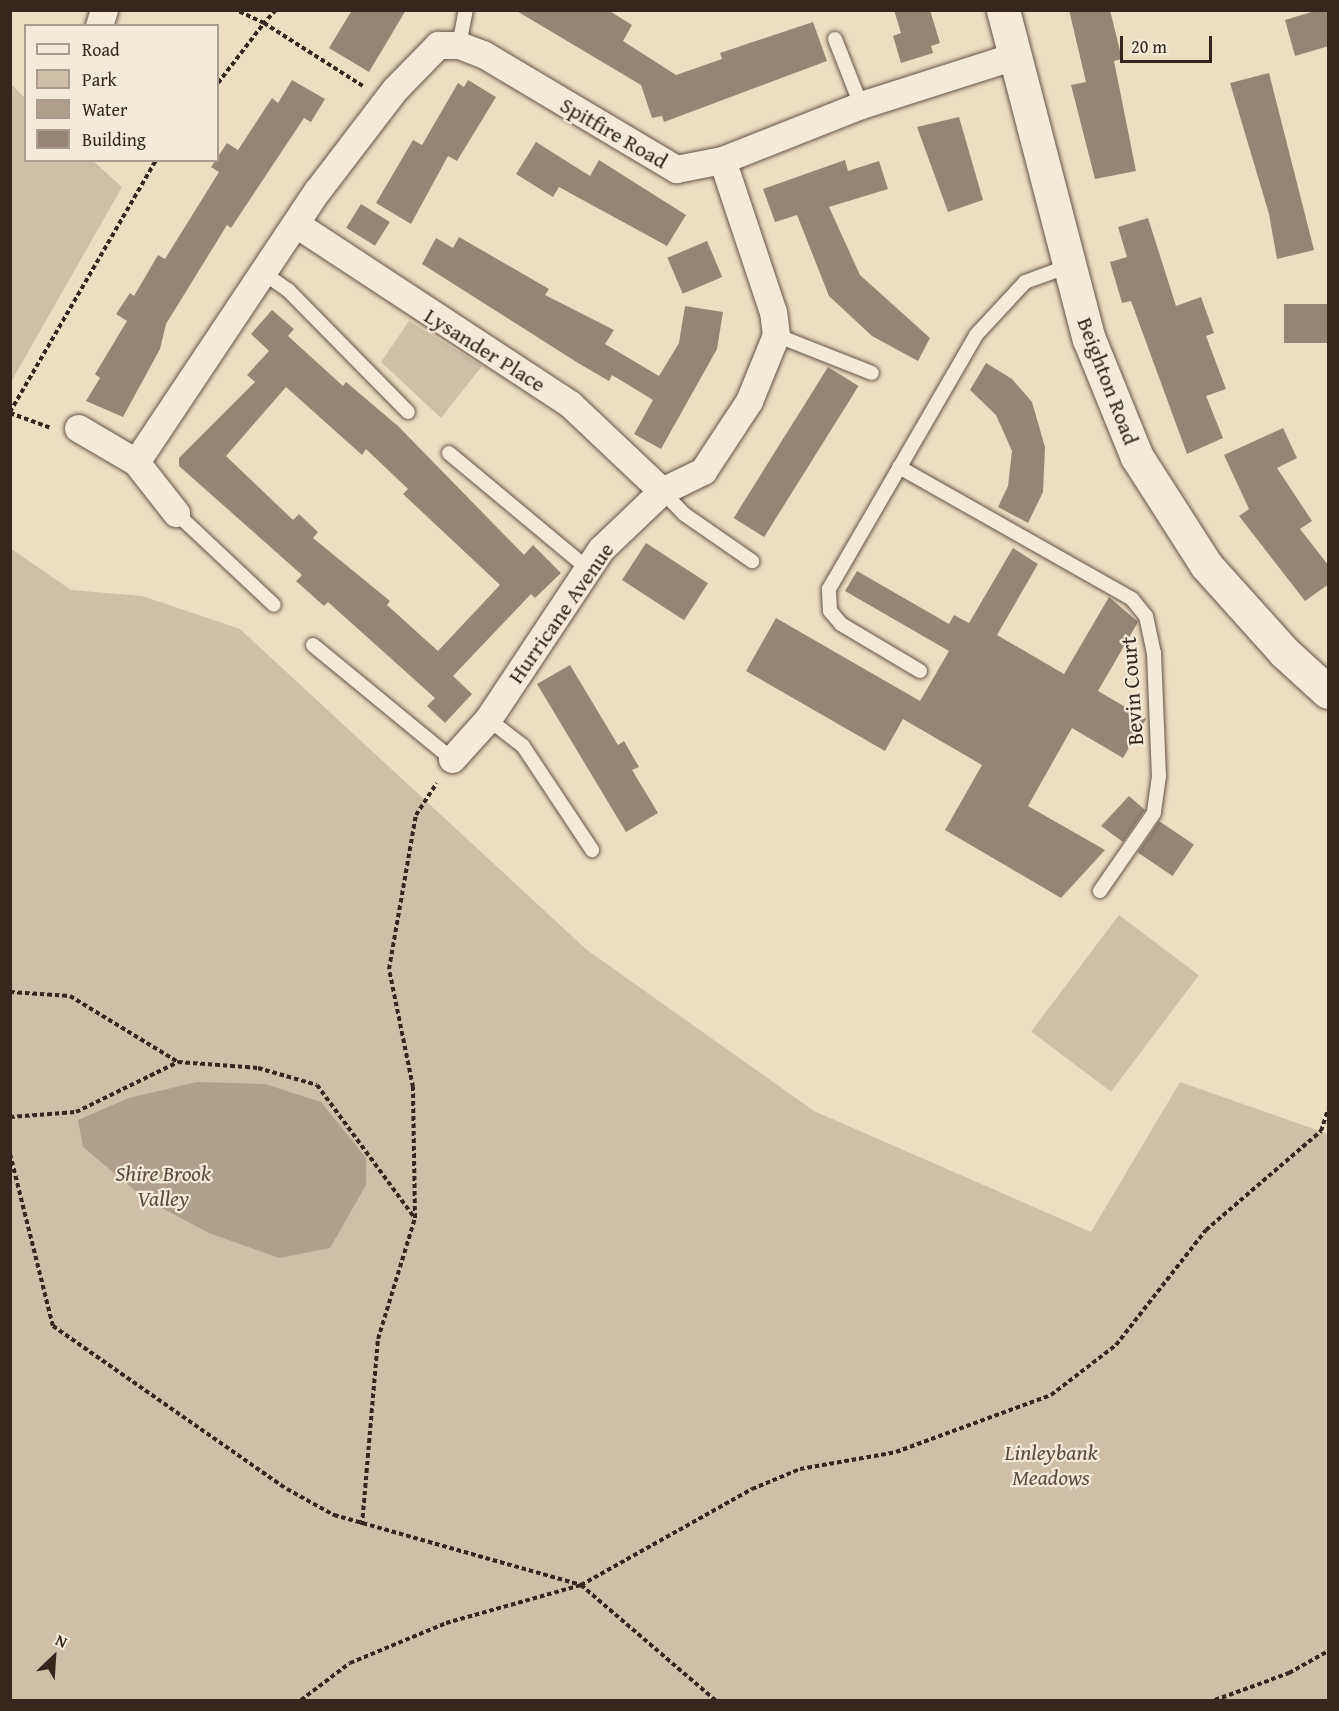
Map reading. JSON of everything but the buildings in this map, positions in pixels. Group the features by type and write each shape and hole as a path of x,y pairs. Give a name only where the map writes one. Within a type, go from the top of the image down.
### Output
{"street":[{"name":"Beighton Road","path":"1003,10 1069,266 1099,370 1166,508 1243,609 1329,692"},
{"path":"136,462 262,272 385,101 438,45 459,45"},
{"name":"Spitfire Road","path":"459,45 483,54 646,156 676,169 723,160 861,105 1015,56"},
{"path":"723,160 776,335"},
{"name":"Lysander Place","path":"296,224 570,404 662,491"},
{"name":"Hurricane Avenue","path":"452,759 488,719 588,569 662,491 703,471 749,401 776,335"},
{"path":"78,428 136,462 177,513"}],"lane":[{"path":"459,45 466,10"},
{"path":"835,39 861,105"},
{"path":"920,671 841,624 828,601 830,589 976,335 998,307 1025,282 1069,266"},
{"path":"262,272 288,290 408,412"},
{"path":"776,335 872,373"},
{"path":"448,453 588,569"},
{"name":"Bevin Court","path":"899,467 1132,599 1146,616 1154,653 1158,776 1154,813 1100,891"},
{"path":"662,491 684,514 752,561"},
{"path":"177,513 274,605"},
{"path":"313,645 452,759"},
{"path":"488,719 523,746 592,850"}],"path":[{"path":"236,10 264,23 385,101"},
{"path":"219,82 276,10"},
{"path":"78,428 62,432 10,412 155,162"},
{"path":"362,1525 378,1340 415,1218 413,1087 388,969 416,815 452,759"},
{"path":"10,992 70,996 178,1062 258,1068 318,1085 415,1218"},
{"path":"10,1030 10,1072"},
{"path":"10,1117 76,1112 178,1062"},
{"path":"301,1701 350,1663 436,1628 581,1585 752,1489 800,1469 907,1449 999,1417 1077,1379 1116,1345 1206,1230 1321,1131 1329,1109"},
{"path":"10,1154 53,1326 287,1490 362,1525 581,1585 715,1701"},
{"path":"1215,1701 1289,1673 1329,1651"}],"green space":[{"path":"11,84 24,97 24,162 94,162 122,187 11,382"},
{"path":"409,321 482,366 441,418 381,362"},
{"path":"10,548 71,590 142,596 240,629 587,950 814,1111 1091,1232 1180,1082 1328,1134 1328,1700 11,1700"},
{"path":"1119,915 1199,975 1111,1092 1031,1032"}],"water":[{"path":"197,1082 265,1084 321,1102 366,1158 366,1185 330,1248 279,1258 209,1233 145,1199 83,1147 78,1120 129,1098"}],"park label":[{"name":"Shire Brook Valley","path":"163,1186"},
{"name":"Linleybank Meadows","path":"1051,1464"}]}
